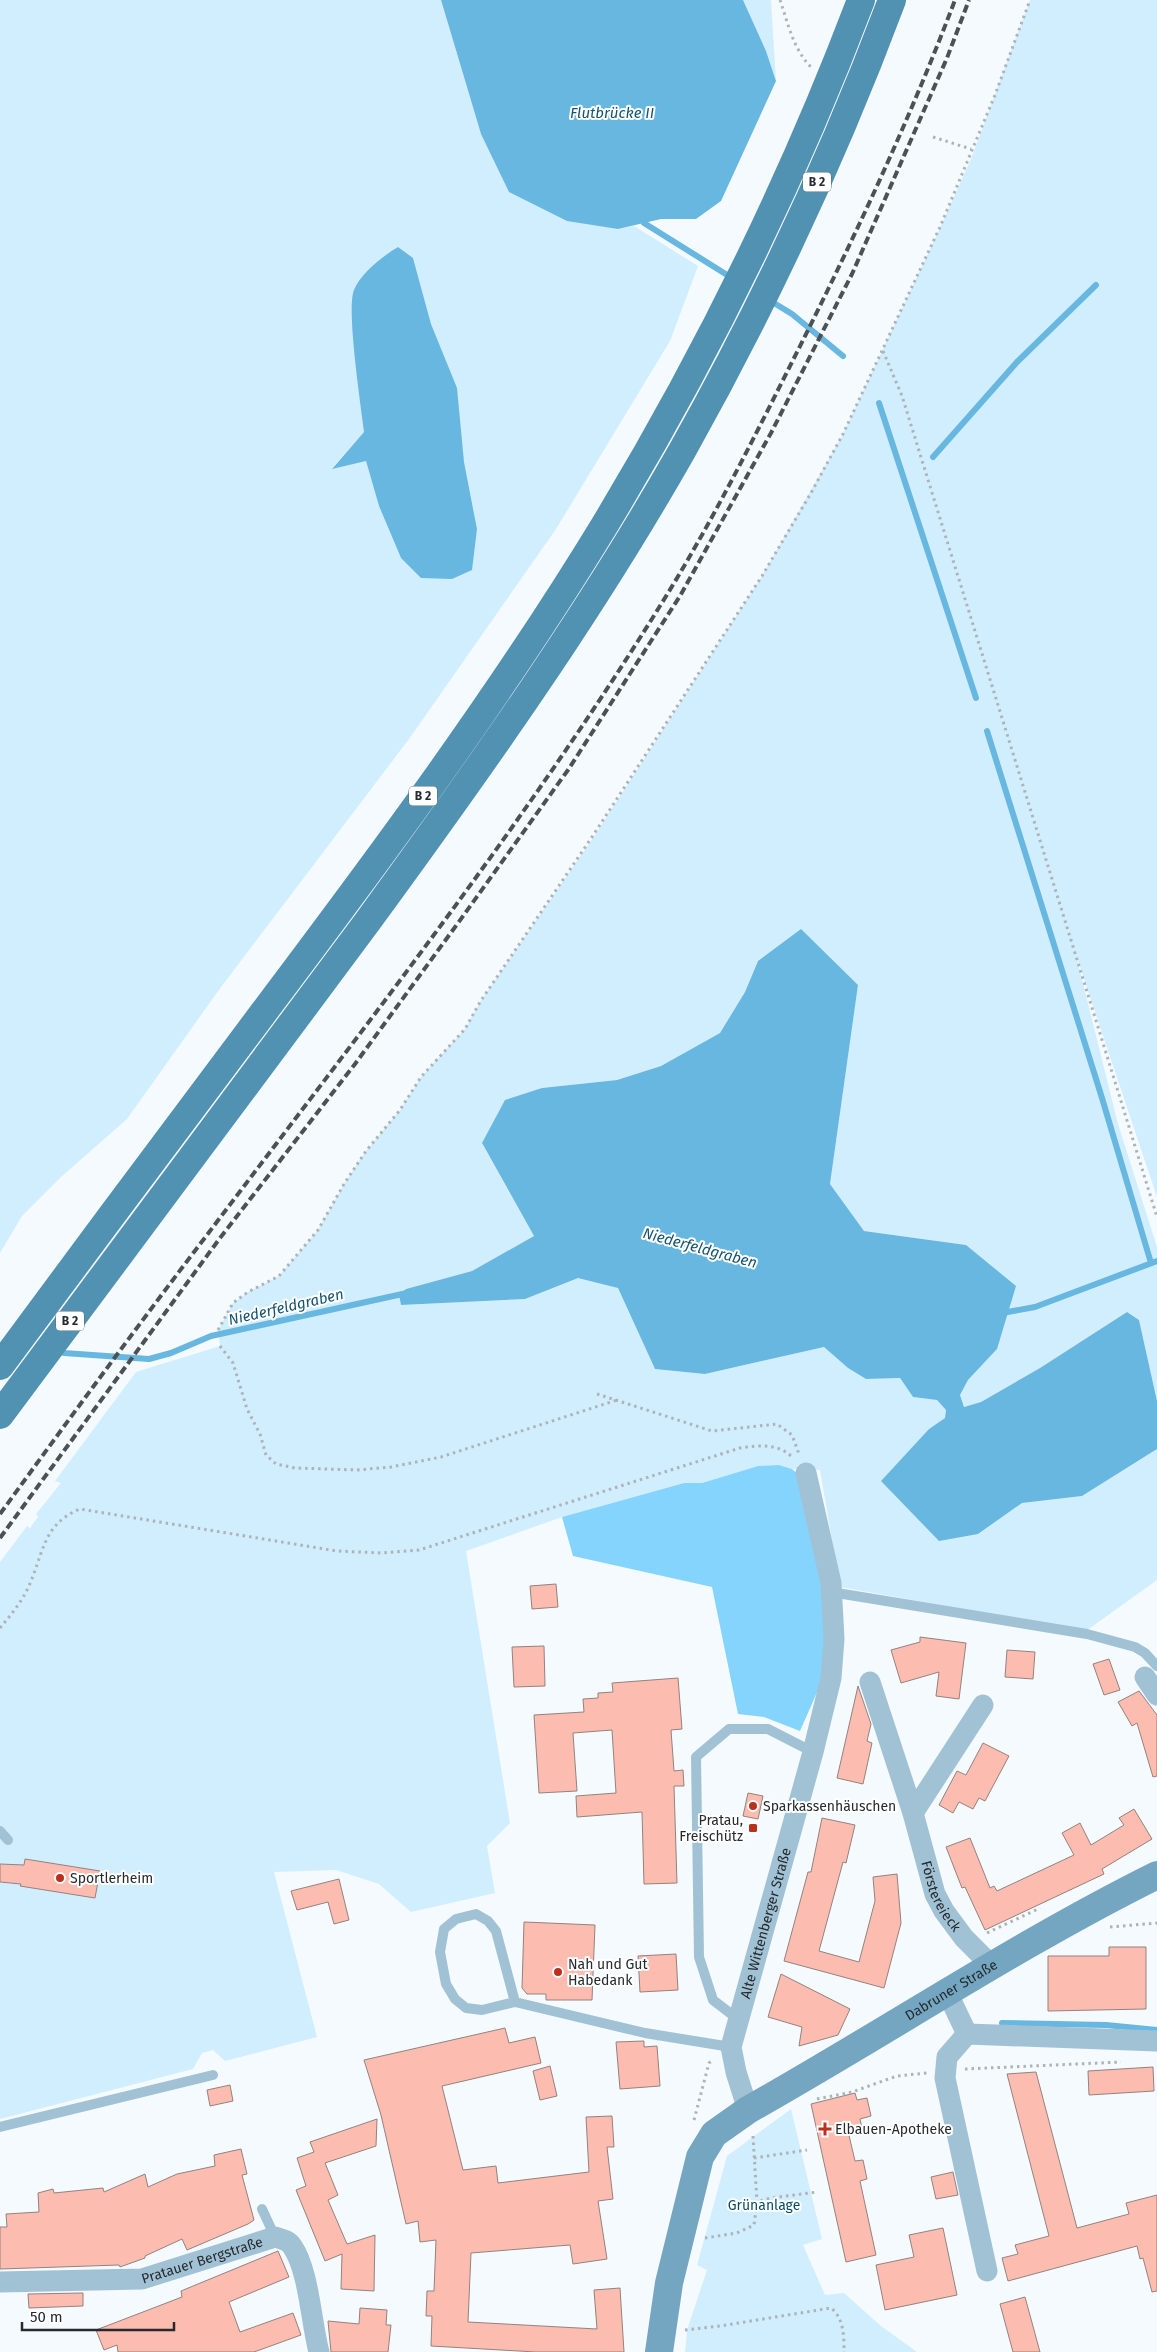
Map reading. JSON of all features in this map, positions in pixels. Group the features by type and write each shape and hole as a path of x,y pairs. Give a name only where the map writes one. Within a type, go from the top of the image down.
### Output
{"main road":[{"name":"B 2","path":"0,1366 385,850 481,713 603,527 705,346 780,194 825,91 861,0"},
{"name":"B 2","path":"0,1415 320,986 504,732 628,541 681,453 731,360 790,242 833,146 892,0"}],"street":[{"name":"Alte Wittenberger Straße","path":"747,2123 731,2048 813,1752 831,1678 834,1638 831,1592 806,1473"},
{"path":"1151,1671 1157,1695"},
{"name":"Förstereieck","path":"870,1682 913,1813 935,1894 944,1912 975,1950 991,1965"},
{"path":"913,1813 983,1705"},
{"name":"Dabruner Straße","path":"747,2123 991,1965 1157,1875"},
{"path":"947,1992 967,2034"},
{"path":"967,2034 1157,2041"},
{"path":"967,2034 947,2057 945,2078 987,2271"},
{"path":"660,2339 669,2283 700,2156 714,2134 747,2123"},
{"name":"Pratauer Bergstraße","path":"0,2282 142,2279 275,2237 284,2239 291,2245 302,2266 318,2352"}],"lane":[{"path":"831,1592 1087,1634 1135,1647 1145,1653 1151,1671"},
{"path":"739,2020 713,2000 700,1957 696,1757 729,1730 768,1729 813,1752"},
{"path":"0,1831 8,1840"},
{"path":"515,2002 496,1931 488,1921 476,1914 456,1919 444,1929 440,1952 446,1984 455,1999 466,2008 482,2010 515,2002 645,2033 731,2048"},
{"path":"0,2127 213,2075"},
{"path":"262,2208 275,2237"}],"path":[{"path":"780,0 794,44 804,60 813,69"},
{"path":"218,1330 233,1303 248,1292 279,1276 318,1230 360,1159 400,1110 421,1077 465,1029 495,979 592,837 762,576 843,434 883,350 940,227 995,95 1030,0"},
{"path":"933,137 971,149"},
{"path":"883,350 902,396 1157,1218"},
{"path":"220,1346 233,1363 247,1409 260,1434 266,1455 276,1464 295,1468 357,1470 399,1466 450,1454 617,1400"},
{"path":"596,1394 712,1431 777,1424 792,1435 806,1473"},
{"path":"0,1628 19,1604 27,1590 51,1528 64,1516 80,1509 337,1551 382,1553 418,1550 740,1448 764,1444 787,1452 806,1473"},
{"path":"693,2126 709,2063 731,2048"},
{"path":"815,2100 852,2092 897,2076 946,2070 1123,2062"},
{"path":"681,2236 705,2238 737,2233 754,2224 757,2202 754,2158 752,2132 747,2123"},
{"path":"754,2158 807,2150"},
{"path":"757,2202 771,2198 817,2192"},
{"path":"660,2339 695,2329 831,2308 837,2312 841,2324 844,2352"}],"green space":[{"path":"0,0 441,0 481,134 618,229 634,226 698,266 670,341 556,529 409,739 221,987 127,1119 61,1177 22,1216 0,1253","holes":["413,258 440,359 477,529 401,558 379,506 366,461 332,468 364,432 352,320 354,290"]},
{"path":"743,0 771,0 776,81 766,51"},
{"path":"1030,0 1157,0 1157,1197 1076,955 1118,1124 1157,1247 1157,1401 1139,1320 1127,1312 1040,1368 981,1402 964,1407 960,1395 968,1380 997,1349 966,1245 864,1231 830,1184 858,985 758,961 745,992 720,1033 661,1066 617,1080 542,1088 482,1144 534,1236 472,1271 406,1289 399,1295 401,1305 525,1299 578,1277 618,1288 655,1369 705,1374 824,1347 848,1368 866,1379 900,1378 913,1397 937,1400 946,1410 945,1418 929,1429 978,1534 1022,1503 1082,1496 1157,1449 1157,1580 1086,1631 840,1587 820,1470 792,1469 779,1465 758,1466 702,1483 684,1483 562,1517 466,1551 510,1823 487,1846 495,1893 411,1912 379,1884 336,1870 274,1872 317,2037 225,2061 213,2050 202,2053 193,2069 0,2119 0,1562 27,1526 30,1528 38,1517 36,1514 61,1483 55,1481 136,1372 220,1346 218,1330 233,1303 248,1292 279,1276 318,1230 344,1184 366,1151 400,1110 421,1077 465,1029 480,1002 593,838 762,576 843,434 971,159"},
{"name":"Grünanlage","path":"791,2109 822,2239 803,2245 825,2295 844,2293 881,2326 917,2352 685,2352 687,2330 707,2270 697,2265 727,2156"}],"shaded area":[{"path":"779,1465 792,1469 799,1475 824,1585 827,1640 822,1681 800,1731 764,1717 738,1714 712,1587 573,1556 562,1517 684,1483 702,1483 758,1466"}],"water":[{"name":"Flutbrücke II","path":"441,0 743,0 766,51 776,81 721,201 696,219 661,219 618,229 567,221 509,192 481,134"},
{"path":"398,247 413,258 431,324 457,388 464,462 477,529 472,570 452,579 421,578 401,558 379,506 366,461 332,469 364,432 353,336 352,300 354,290 367,271"},
{"path":"801,929 858,985 830,1184 864,1231 966,1245 1016,1286 997,1349 968,1380 960,1395 964,1407 981,1402 1040,1368 1127,1312 1139,1320 1157,1401 1157,1449 1082,1496 1022,1503 978,1534 939,1541 881,1481 929,1429 945,1418 946,1410 937,1400 913,1397 900,1378 866,1379 848,1368 824,1347 705,1374 655,1369 618,1288 578,1278 525,1299 401,1305 399,1295 406,1289 472,1271 534,1236 482,1143 505,1100 542,1088 617,1080 661,1066 720,1033 745,992 758,961"}],"building":[{"path":"556,1584 558,1607 532,1609 530,1586"},
{"path":"920,1637 966,1643 959,1699 936,1696 939,1672 901,1683 891,1650 920,1642"},
{"path":"544,1646 545,1686 514,1687 512,1647"},
{"path":"1007,1650 1035,1652 1033,1679 1005,1677"},
{"path":"1109,1659 1120,1690 1104,1695 1093,1664"},
{"path":"678,1678 682,1729 671,1730 674,1771 683,1770 684,1786 674,1786 677,1883 644,1884 642,1812 577,1817 576,1796 616,1793 612,1730 573,1733 577,1791 539,1793 534,1715 584,1712 583,1699 598,1698 598,1693 613,1692 612,1683"},
{"path":"858,1686 871,1724 867,1741 872,1743 863,1784 837,1778"},
{"path":"1139,1691 1157,1715 1157,1776 1153,1777 1137,1723 1132,1726 1118,1702"},
{"path":"983,1743 1009,1756 985,1801 979,1798 973,1809 959,1802 953,1813 939,1805 957,1771 966,1775"},
{"name":"Sparkassenhäuschen","path":"748,1793 763,1796 758,1819 743,1816"},
{"path":"1134,1809 1152,1839 1102,1869 1104,1874 985,1930 965,1887 962,1888 946,1847 970,1838 990,1888 994,1886 997,1891 1074,1855 1062,1833 1080,1823 1091,1845 1124,1825 1119,1818"},
{"path":"822,1818 855,1825 846,1863 843,1862 819,1951 859,1962 875,1901 873,1877 897,1874 901,1923 884,1988 784,1961 808,1872 811,1872"},
{"name":"Sportlerheim","path":"25,1859 100,1871 95,1898 20,1886 21,1884 0,1882 0,1864 24,1865"},
{"path":"339,1879 349,1920 334,1924 328,1902 297,1910 291,1891"},
{"name":"Nah und Gut Habedank","path":"524,1922 595,1925 592,2000 546,2000 546,1994 527,1994 522,1988"},
{"path":"1109,1947 1146,1947 1146,2009 1048,2011 1048,1956 1109,1956"},
{"path":"676,1954 678,1990 640,1992 638,1956"},
{"path":"781,1974 850,2009 838,2035 799,2046 802,2027 768,2017"},
{"path":"505,2028 509,2043 535,2037 541,2063 442,2086 463,2170 496,2166 498,2183 589,2172 586,2117 612,2116 614,2147 607,2147 613,2199 598,2201 607,2259 573,2264 570,2245 471,2253 468,2322 597,2329 594,2290 620,2288 624,2352 536,2352 431,2346 432,2316 426,2316 427,2291 434,2291 436,2240 420,2242 418,2221 406,2224 381,2115 364,2060"},
{"path":"644,2041 644,2047 657,2046 660,2086 620,2089 616,2042"},
{"path":"550,2066 557,2096 540,2100 533,2071"},
{"path":"1153,2067 1154,2091 1089,2095 1088,2071"},
{"path":"1036,2072 1077,2228 1129,2214 1126,2203 1157,2195 1157,2291 1152,2292 1143,2258 1140,2259 1137,2246 1008,2281 1002,2258 1018,2254 1015,2245 1049,2236 1007,2074"},
{"path":"230,2085 233,2101 210,2106 207,2090"},
{"path":"855,2093 857,2100 867,2098 871,2116 860,2119 862,2128 848,2131 855,2161 863,2160 867,2179 860,2181 876,2255 846,2262 811,2104"},
{"path":"377,2119 376,2146 325,2163 338,2195 328,2200 347,2244 375,2235 374,2291 341,2289 342,2254 325,2261 296,2190 306,2186 297,2158 314,2152 310,2142"},
{"path":"241,2149 247,2174 242,2175 254,2220 248,2224 187,2250 182,2239 145,2256 145,2258 120,2267 119,2265 0,2269 0,2227 7,2227 6,2214 39,2212 38,2193 53,2189 54,2193 103,2188 104,2192 145,2174 148,2187 177,2174 215,2166 214,2155"},
{"path":"953,2172 958,2195 936,2199 931,2177"},
{"path":"943,2228 957,2295 885,2310 876,2265 914,2257 909,2235"},
{"path":"278,2251 289,2277 229,2302 240,2332 293,2313 301,2335 254,2352 118,2352 117,2345 104,2350 96,2330 182,2297 181,2291"},
{"path":"83,2293 83,2306 29,2308 28,2294"},
{"path":"1025,2297 1040,2352 1013,2352 1000,2304"},
{"path":"360,2308 387,2310 386,2325 391,2325 388,2352 331,2352 328,2321 359,2324"}],"waterway":[{"path":"644,223 732,278"},
{"path":"933,457 1017,362 1096,285"},
{"path":"769,300 792,314 843,356"},
{"path":"879,403 976,698"},
{"path":"987,731 1102,1098 1151,1263"},
{"name":"Niederfeldgraben","path":"1002,1313 1035,1307 1157,1261"},
{"name":"Niederfeldgraben","path":"57,1350 64,1353 149,1359 171,1353 211,1336 407,1293"},
{"path":"1002,2023 1106,2025 1157,2030"}],"railway":[{"path":"0,1514 131,1336 505,838 615,676 668,593 730,483 833,279 897,141 955,0"},
{"path":"0,1538 220,1238 355,1064 458,923 568,770 680,596 771,433 852,274 947,58 969,0"}],"place":[{"name":"Sparkassenhäuschen","path":"753,1806"},
{"name":"Pratau, Freischütz","path":"753,1828"},
{"name":"Sportlerheim","path":"60,1878"},
{"name":"Nah und Gut Habedank","path":"558,1972"},
{"name":"Elbauen-Apotheke","path":"825,2129"}]}
